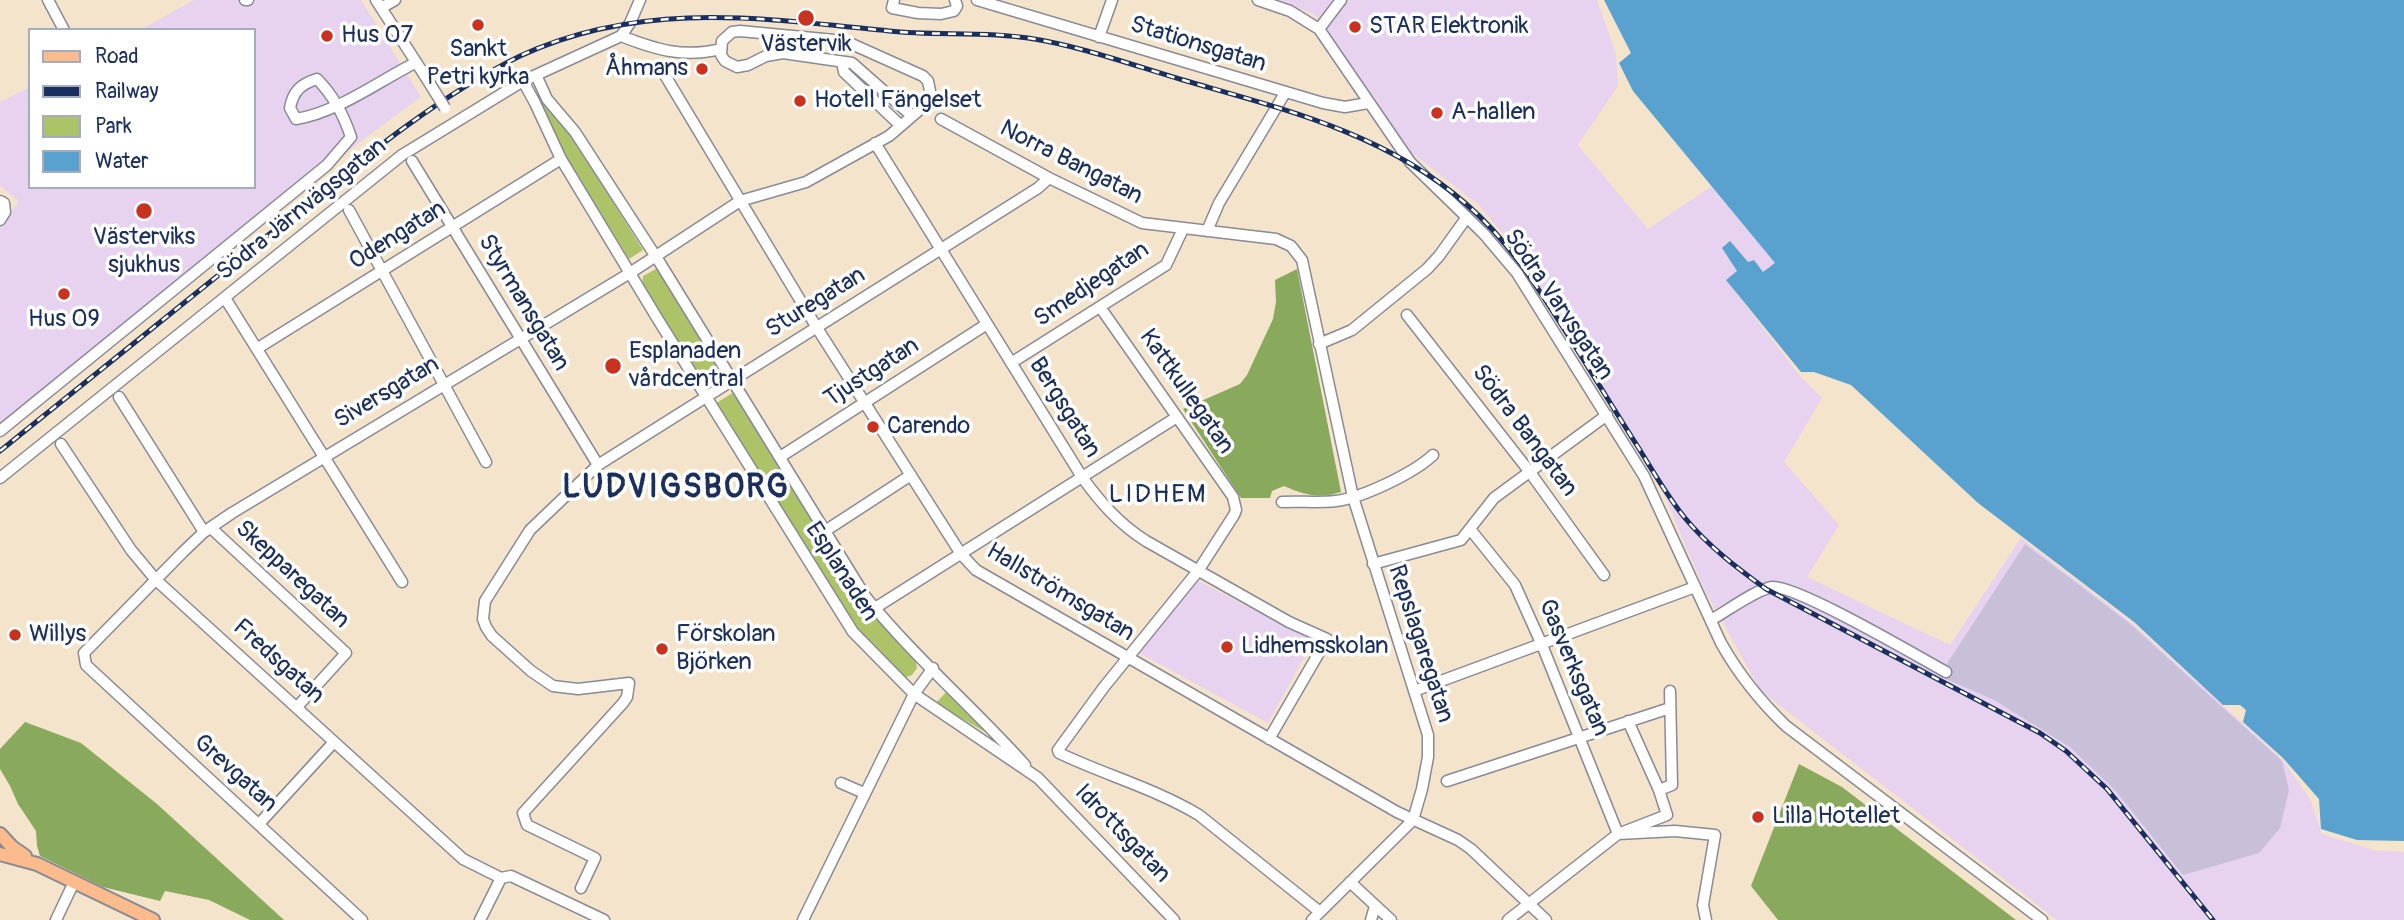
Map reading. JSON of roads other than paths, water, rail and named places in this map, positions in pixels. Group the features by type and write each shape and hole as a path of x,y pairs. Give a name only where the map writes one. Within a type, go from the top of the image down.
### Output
{"main road":[{"path":"0,834 12,847 37,864 153,920"},
{"path":"0,854 37,864"}],"street":[{"path":"48,0 63,28"},
{"path":"395,0 378,4 454,122"},
{"path":"640,0 621,36 668,52 703,53 721,49 725,61 737,67 783,52 852,63 862,69 911,115"},
{"path":"894,0 892,8 941,14 954,11 957,6 955,0"},
{"name":"Stationsgatan","path":"977,0 1335,107 1368,103"},
{"path":"1099,37 1112,0"},
{"name":"Södra Varvsgatan","path":"1258,0 1290,11 1319,29 1417,171 1485,234 1517,273 1644,476 1735,669 1760,699 1786,726 2042,920"},
{"path":"1319,29 1341,0"},
{"name":"Siversgatan","path":"83,656 90,645 207,530 323,456 630,273 740,201 806,182 889,136 929,101 931,90 923,76 845,41 740,31 726,35 721,49"},
{"name":"Södra Järnvägsgatan","path":"0,478 402,155 523,81 621,36"},
{"path":"842,62 844,72 900,125"},
{"path":"0,431 327,165 351,137 347,125 335,105 327,89 317,79 303,83 292,97 290,108 296,119 310,117 335,105 415,63"},
{"name":"Hallströmsgatan","path":"663,72 817,328 961,554 976,570 1413,820 1458,840 1546,920"},
{"name":"Esplanaden","path":"536,75 547,99 575,132 655,255 875,608 1037,777"},
{"name":"Esplanaden","path":"523,81 561,159 842,616 863,643 914,694 1037,777"},
{"path":"1207,231 1219,203 1284,93"},
{"name":"Norra Bangatan","path":"941,120 1049,178 1142,223 1276,239 1291,246 1302,260 1320,344"},
{"name":"Bergsgatan","path":"875,144 1082,477 1105,507 1132,532 1289,622 1327,639 1269,739"},
{"name":"Odengatan","path":"258,348 561,159"},
{"name":"Styrmansgatan","path":"412,162 598,465"},
{"name":"Sturegatan","path":"581,888 595,858 527,825 523,813 623,703 627,697 629,683 578,689 553,685 531,671 492,636 483,619 485,601 530,530 598,465 1038,188 1049,178"},
{"path":"0,220 5,212 2,202"},
{"path":"349,210 486,462"},
{"path":"1320,344 1352,330 1427,269 1467,218"},
{"name":"Smedjegatan","path":"1011,363 1166,265 1183,229"},
{"path":"225,298 402,582"},
{"name":"Kattkullegatan","path":"1100,307 1235,503 1234,515 1198,571"},
{"name":"Södra Bangatan","path":"1407,315 1529,471 1604,575"},
{"name":"Tjustgatan","path":"780,457 987,324"},
{"name":"Repslagaregatan","path":"1316,916 1413,820 1422,789 1429,744 1353,497 1320,344"},
{"name":"Skepparegatan","path":"119,397 207,530 346,653 297,707"},
{"path":"1373,564 1461,540 1494,498 1607,415"},
{"path":"875,608 1177,417"},
{"name":"Fredsgatan","path":"61,444 131,550 156,580 463,859 501,878 511,876 604,920"},
{"path":"1282,502 1336,501 1353,497 1420,467 1433,455"},
{"path":"825,531 911,475"},
{"name":"Gasverksgatan","path":"1470,528 1515,585 1618,834"},
{"path":"1198,571 1058,747 1059,753 1179,803 1199,816 1316,916"},
{"path":"1414,691 1695,587"},
{"path":"1711,620 1766,589 1782,587 1946,672"},
{"name":"Grevgatan","path":"83,656 86,665 362,920"},
{"path":"803,920 914,694 933,668"},
{"path":"1659,790 1672,785 1670,691"},
{"path":"1447,781 1670,708"},
{"path":"1508,920 1618,834 1667,815 1659,790 1628,721"},
{"path":"259,824 334,742"},
{"name":"Idrottsgatan","path":"1037,777 1174,920"},
{"path":"841,783 864,793"},
{"path":"1618,834 1675,831 1716,835 1703,905 1706,920"},
{"path":"480,920 501,878"},
{"path":"56,920 74,882"},
{"path":"1350,882 1391,920"},
{"path":"1371,920 1375,906"}],"water":[{"path":"1604,0 2404,0 2404,841 2357,840 2321,829 2319,799 2283,758 2243,722 2246,710 2240,705 2223,705 2134,622 1978,503 1851,385 1814,372 1801,372 1726,280 1737,271 1722,248 1730,241 1748,262 1754,260 1763,272 1775,263 1633,91 1619,63 1631,53"}],"railway":[{"path":"0,451 420,116 486,74 520,56 565,38 656,20 748,18 1048,41 1106,56 1332,126 1401,158 1434,179 1480,217 1519,262 1666,492 1703,538 1766,589 2040,733 2066,751 2107,789 2213,920"}],"place":[{"name":"Västervik","path":"806,18"},
{"name":"Sankt Petri kyrka","path":"478,25"},
{"name":"STAR Elektronik","path":"1355,27"},
{"name":"Hus 07","path":"327,36"},
{"name":"Åhmans","path":"702,69"},
{"name":"Hotell Fängelset","path":"800,101"},
{"name":"A-hallen","path":"1437,113"},
{"name":"Västerviks sjukhus","path":"144,211"},
{"name":"Hus 09","path":"64,294"},
{"name":"Esplanaden vårdcentral","path":"613,366"},
{"name":"Carendo","path":"873,427"},
{"name":"Willys","path":"15,635"},
{"name":"Lidhemsskolan","path":"1227,647"},
{"name":"Förskolan Björken","path":"662,649"},
{"name":"Lilla Hotellet","path":"1758,817"}],"district":[{"name":"LUDVIGSBORG","path":"676,489"},
{"name":"LIDHEM","path":"1158,495"}]}
